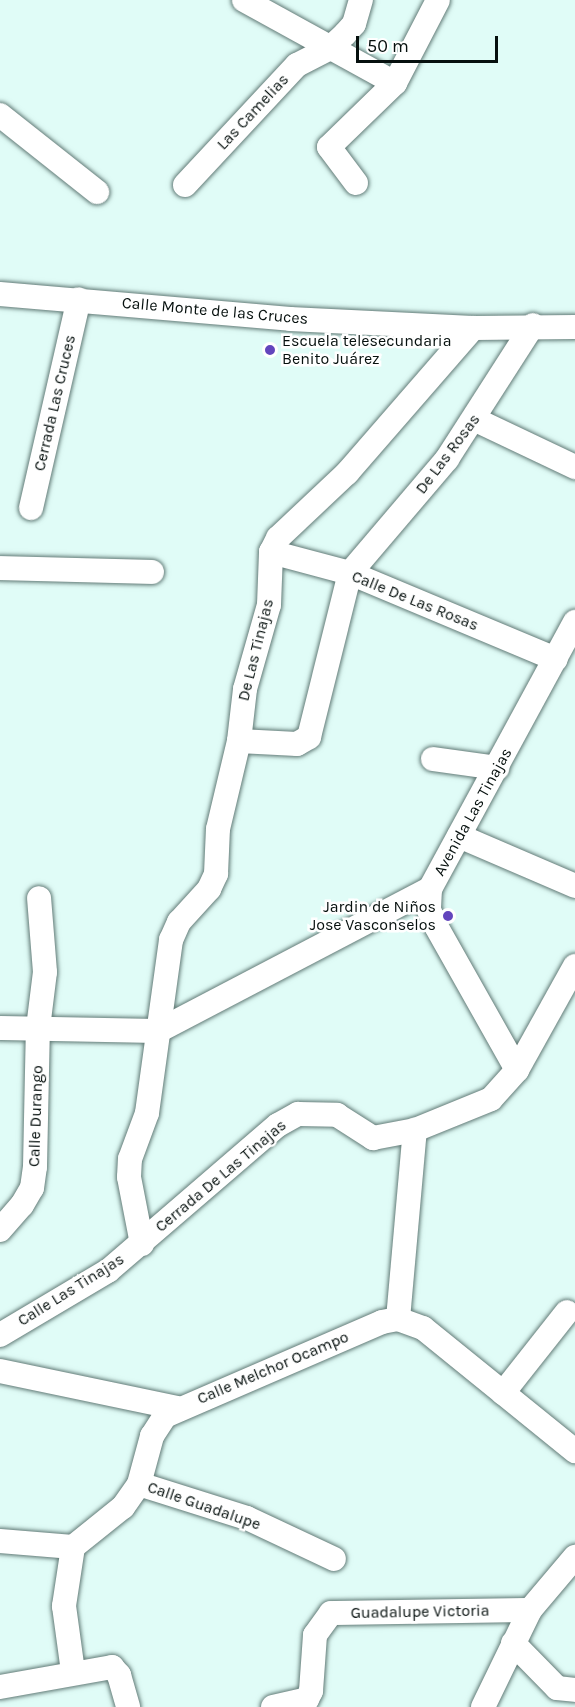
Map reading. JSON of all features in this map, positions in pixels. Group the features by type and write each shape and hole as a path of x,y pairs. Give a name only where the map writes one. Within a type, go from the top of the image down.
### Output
{"street":[{"path":"244,0 329,49 395,83"},
{"name":"Las Camelias","path":"185,185 297,65 329,49 354,24 361,0"},
{"path":"356,183 329,147 395,83 438,0"},
{"path":"1,117 97,192"},
{"name":"Calle Monte de las Cruces","path":"0,294 79,299 290,319 473,328 533,325 575,327"},
{"name":"Cerrada Las Cruces","path":"31,508 79,299"},
{"name":"De Las Rosas","path":"350,573 447,459 476,420 533,325"},
{"path":"271,552 278,538 347,473 473,328"},
{"path":"476,420 575,467"},
{"name":"Calle De Las Rosas","path":"271,552 350,573 556,659"},
{"name":"De Las Tinajas","path":"141,1244 129,1177 130,1159 147,1113 171,940 179,922 209,889 216,874 218,829 240,741 244,689 269,605 271,552"},
{"path":"0,568 152,572"},
{"path":"240,741 291,744 303,742 312,730 350,573"},
{"name":"Avenida Las Tinajas","path":"158,1031 430,889 575,621"},
{"path":"433,759 497,768"},
{"path":"459,836 575,886"},
{"path":"430,889 429,910 436,926 517,1070"},
{"name":"Calle Durango","path":"0,1230 22,1206 32,1188 38,1028 45,972 39,898"},
{"name":"Cerrada De Las Tinajas","path":"141,1244 278,1125 298,1114 337,1115 373,1138 415,1130 491,1099 517,1070 575,966"},
{"path":"0,1028 158,1031"},
{"path":"415,1130 398,1319 423,1328 575,1451"},
{"name":"Calle Las Tinajas","path":"0,1335 108,1271 141,1244"},
{"path":"503,1393 567,1312"},
{"name":"Calle Melchor Ocampo","path":"73,1547 123,1507 139,1484 157,1425 177,1408 398,1319"},
{"path":"0,1371 177,1408"},
{"name":"Calle Guadalupe","path":"139,1484 247,1518 334,1559"},
{"path":"0,1541 73,1547 64,1606 74,1672"},
{"path":"483,1707 530,1610 575,1557"},
{"name":"Guadalupe Victoria","path":"273,1707 307,1700 311,1690 315,1635 331,1613 530,1610"},
{"path":"513,1643 557,1688 575,1690"},
{"path":"0,1687 112,1667 119,1675 128,1707"}],"place":[{"name":"Escuela telesecundaria Benito Juárez","path":"270,350"},
{"name":"Jardin de Niños Jose Vasconselos","path":"448,916"}]}
